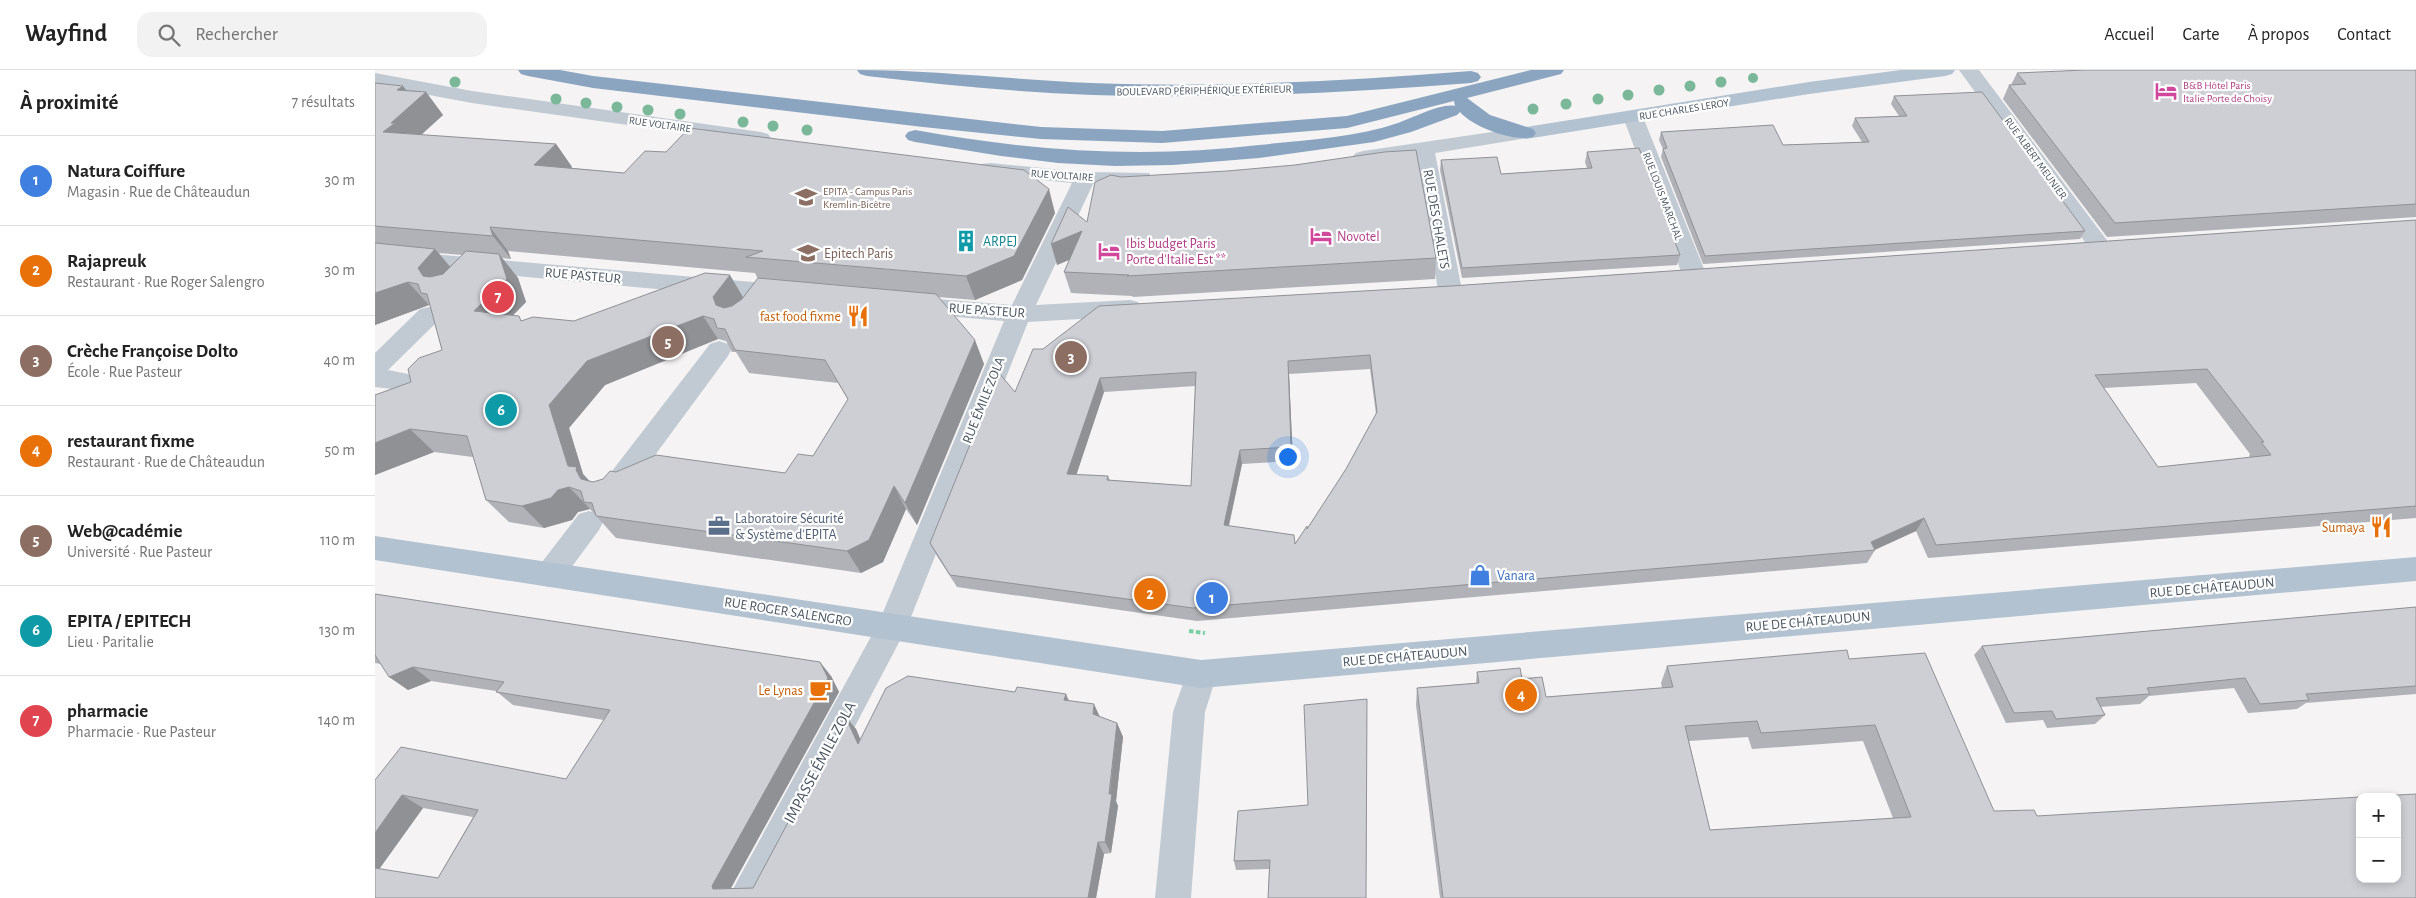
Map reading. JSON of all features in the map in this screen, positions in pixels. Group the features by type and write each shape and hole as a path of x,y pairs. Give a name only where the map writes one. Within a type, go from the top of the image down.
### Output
{"highway":[{"path":"529,70 593,82 923,121 1041,133 1162,137 1347,122 1553,70"},
{"path":"641,70 965,146 1030,154 1105,159 1188,158 1374,136 1432,118 1463,103 1481,70"},
{"name":"BOULEVARD PÉRIPHÉRIQUE EXTÉRIEUR","path":"867,70 1031,86 1175,92 1335,87 1541,70"},
{"path":"1463,103 1467,109 1493,124 1526,133"}],"main road":[{"name":"RUE CHARLES LEROY","path":"1526,133 1809,88 1945,70"},
{"name":"RUE ROGER SALENGRO","path":"375,548 1201,674"},
{"name":"RUE DE CHÂTEAUDUN","path":"1201,674 2416,569"}],"street":[{"name":"RUE ALBERT MEUNIER","path":"1969,70 2111,248 2071,250"},
{"name":"RUE VOLTAIRE","path":"375,79 472,98 777,140"},
{"name":"RUE LOUIS MARCHAL","path":"1633,117 1694,274"},
{"name":"RUE CHARLES LEROY","path":"1424,148 1526,133"},
{"path":"1234,174 1424,148"},
{"name":"RUE DES CHALETS","path":"1424,148 1450,290"},
{"name":"RUE VOLTAIRE","path":"971,167 1085,178 1196,178"},
{"name":"RUE ÉMILE ZOLA","path":"892,627 1019,314 1036,284 1085,178"},
{"name":"RUE PASTEUR","path":"375,256 807,295"},
{"path":"459,285 479,265"},
{"path":"746,314 764,291"},
{"name":"RUE PASTEUR","path":"885,302 1019,314 1152,307"},
{"path":"375,368 429,315"},
{"path":"612,492 719,350"},
{"path":"375,378 409,382"},
{"path":"549,575 589,522"},
{"name":"IMPASSE ÉMILE ZOLA","path":"746,898 892,627"},
{"path":"1173,898 1189,712 1201,674"}],"building":[{"path":"2085,70 2416,70 2416,204 2115,223 2009,85 2026,84 2017,73"},
{"path":"375,83 403,86 397,90 426,92 391,123 395,123 383,132 556,144 534,165 624,173 645,151 666,152 689,128 1024,170 1049,189 1014,256 966,276 746,257 763,251 490,227 493,236 375,226"},
{"path":"1982,92 2085,231 1705,256 1663,149 1667,148 1661,132 1773,125 1783,145 1869,142 1855,118 1907,116 1894,96"},
{"path":"1639,148 1680,255 1462,268 1441,160 1497,157 1501,174 1592,168 1587,152"},
{"path":"1416,150 1436,258 1127,276 1129,275 1064,272 1082,231 1051,244 1068,207 1087,222 1095,182 1111,175 1121,177 1227,171 1295,165 1384,152"},
{"path":"2416,220 2416,506 1936,545 1924,518 1871,542 1875,550 1193,608 950,575 930,543 999,373 1015,392 1033,349 1043,349 1099,306 1451,286","holes":["1370,355 1377,412 1346,469 1295,544 1294,535 1224,525 1240,450 1291,447 1288,361","2207,369 2264,442 2261,442 2271,455 2158,467 2095,375","1196,372 1191,486 1107,480 1108,476 1067,474 1100,378"]},
{"path":"375,243 435,249 418,268 423,276 430,277 443,274 466,251 499,254 507,279 474,311 519,316 521,321 533,317 574,321 705,273 730,275 713,297 716,305 724,308 732,306 742,299 758,278 936,294 975,340 905,503 894,486 869,540 847,551 596,516 592,503 584,502 581,491 569,487 558,490 551,498 522,506 486,500 467,436 410,429 375,443 375,395 411,382 408,369 419,358 442,350 427,294 421,293 418,284 408,282 375,293","holes":["703,316 714,319 717,328 725,329 735,350 825,360 848,399 813,456 798,454 785,473 656,455 616,472 610,471 603,479 593,482 581,479 576,470 577,467 568,466 549,405 587,361"]},
{"path":"375,594 820,662 828,678 712,886 713,889 753,888 845,716 858,744 886,688 908,676 1015,692 1017,687 1066,694 1064,700 1094,704 1093,714 1117,723 1109,794 1112,794 1105,842 1098,842 1088,898 375,898 375,868 438,878 478,810 402,795 375,833 375,780 401,747 566,779 610,710 496,692 504,682 413,667 389,677 375,655"},
{"path":"2416,607 2416,686 2306,694 2309,700 2260,704 2245,678 2147,688 2150,694 2096,698 2105,715 2056,719 2052,711 2014,713 1982,646"},
{"path":"1847,650 1849,659 1925,653 1994,811 2034,810 2037,816 2356,797 2356,883 2401,883 2401,795 2416,794 2416,898 1443,898 1417,688 1479,683 1477,672 1520,668 1522,679 1542,677 1546,697 1673,687 1667,666","holes":["1757,721 1761,733 1875,725 1911,817 1710,830 1685,726"]},
{"path":"1367,699 1366,898 1268,898 1270,860 1234,861 1238,811 1308,805 1304,705"}],"place":[{"name":"B&B Hôtel Paris Italie Porte de Choisy","path":"2166,91"},
{"name":"EPITA - Campus Paris Kremlin-Bicêtre","path":"806,197"},
{"name":"Novotel","path":"1321,236"},
{"name":"ARPEJ","path":"966,241"},
{"name":"Ibis budget Paris Porte d'Italie Est **","path":"1109,251"},
{"name":"Epitech Paris","path":"808,253"},
{"name":"pharmacie","path":"498,297"},
{"name":"fast food fixme","path":"858,316"},
{"name":"Web@cadémie","path":"668,342"},
{"name":"Crèche Françoise Dolto","path":"1071,357"},
{"name":"EPITA / EPITECH","path":"501,410"},
{"name":"Laboratoire Sécurité & Système d'EPITA","path":"719,526"},
{"name":"Sumaya","path":"2381,527"},
{"name":"Vanara","path":"1480,575"},
{"name":"Rajapreuk","path":"1150,594"},
{"name":"Natura Coiffure","path":"1212,598"},
{"name":"Le Lynas","path":"820,690"},
{"name":"restaurant fixme","path":"1521,695"}]}
